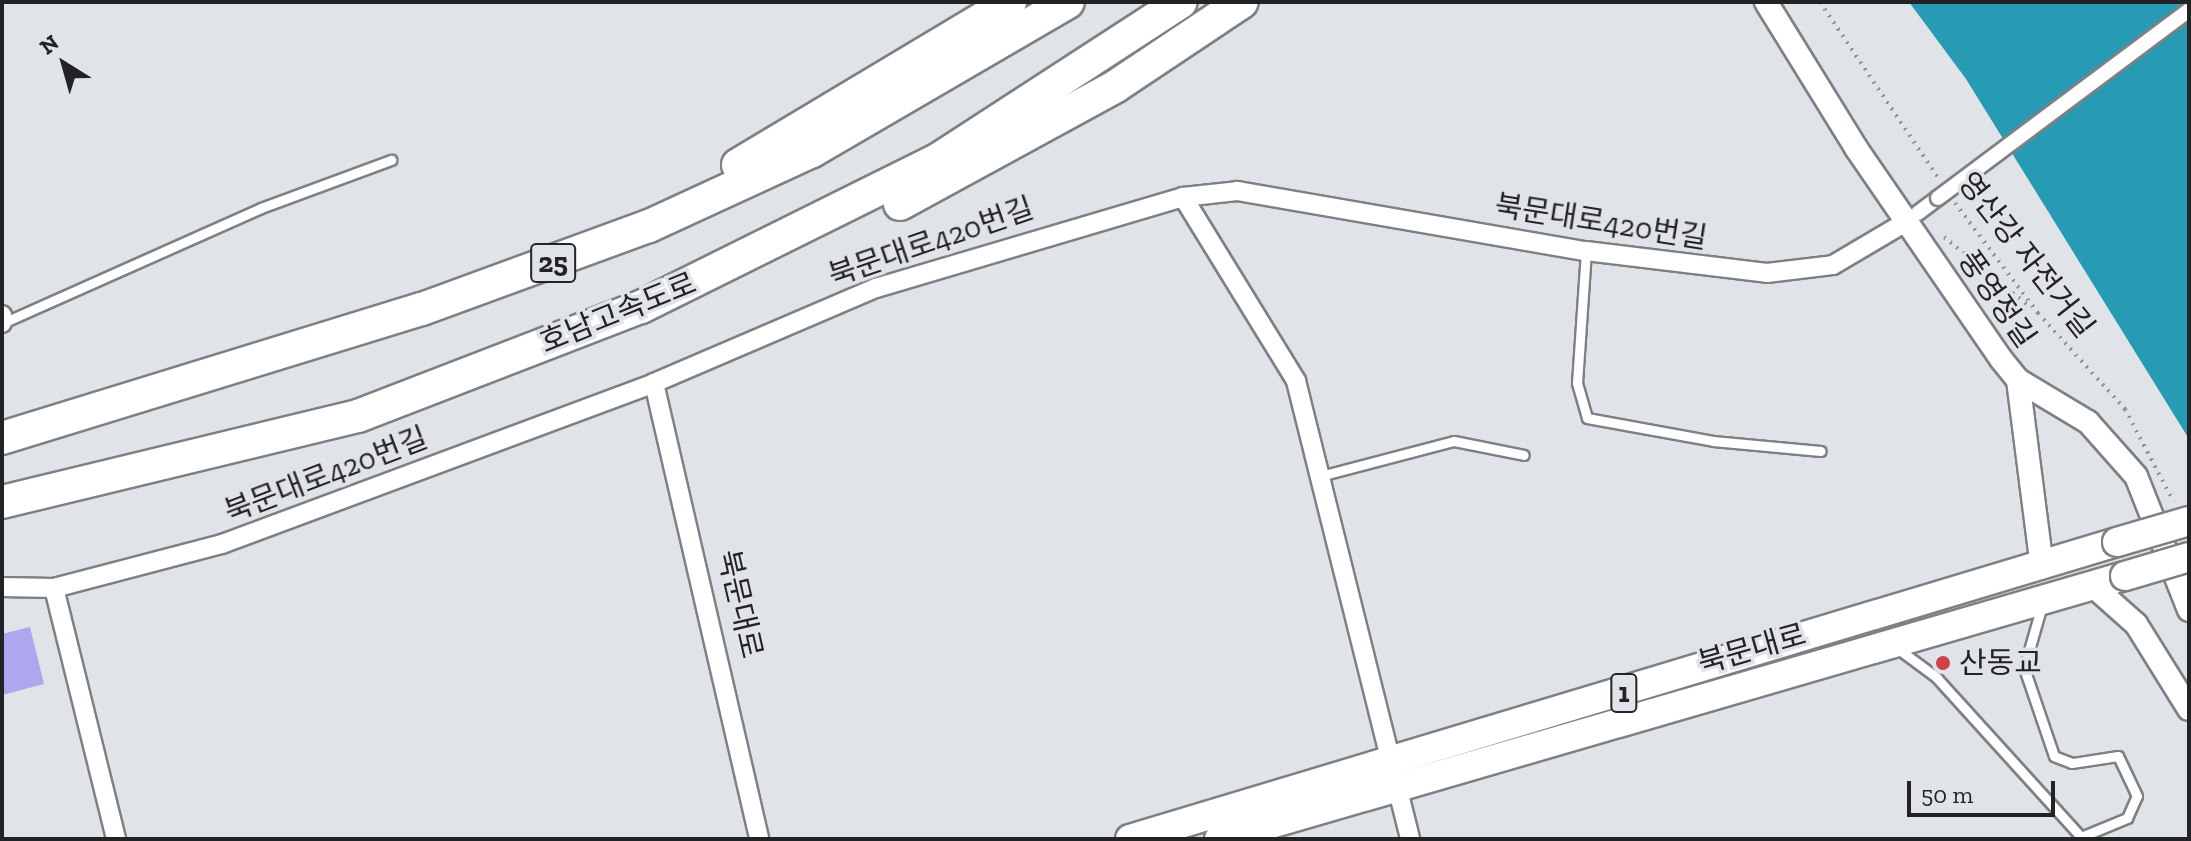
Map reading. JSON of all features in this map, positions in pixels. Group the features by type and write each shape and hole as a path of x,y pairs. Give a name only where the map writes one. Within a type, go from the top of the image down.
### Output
{"highway":[{"path":"2,416 377,304 683,191 1010,2"},
{"name":"25","path":"2,438 422,309 649,226 812,151 1068,2"},
{"name":"호남고속도로","path":"2,502 358,416 746,259 939,159 1181,2"},
{"path":"358,416 515,373 635,329 812,248 1015,145 1242,2"}],"main road":[{"name":"북문대로","path":"1219,839 1395,775 2042,567 2183,516"},
{"name":"북문대로","path":"1130,839 1395,775 1891,644 2189,557"}],"street":[{"name":"풍영정길","path":"1766,2 2018,380 2088,422 2136,476 2189,610"},
{"path":"1912,218 2189,10"},
{"name":"북문대로420번길","path":"2,587 54,588 222,544 654,383 876,288 1183,197 1237,191 1586,251 1723,270 1802,273 1833,265 1912,218"},
{"path":"1183,197 1296,381 1324,475 1410,839"},
{"path":"2018,380 2042,567"},
{"name":"북문대로","path":"654,383 759,839"},
{"path":"2092,585 2136,624 2189,709"},
{"path":"54,588 116,839"}],"lane":[{"path":"3,320 261,208 391,160"},
{"path":"1586,251 1577,383 1587,418 1713,441 1821,451"},
{"path":"1324,475 1454,441 1524,455"},
{"path":"1891,644 1936,677 2081,837 2127,818 2137,796 2118,756 2072,763 2054,756 2024,668 2044,599"}],"path":[{"name":"영산강 자전거길","path":"1820,2 1976,235 2038,313 2134,422 2183,516"},
{"path":"1912,218 2038,313"}],"water":[{"path":"1909,2 2189,2 2189,439 1966,79"}],"building":[{"path":"30,627 44,684 2,695 2,634"}],"place":[{"name":"산동교","path":"1943,663"}]}
